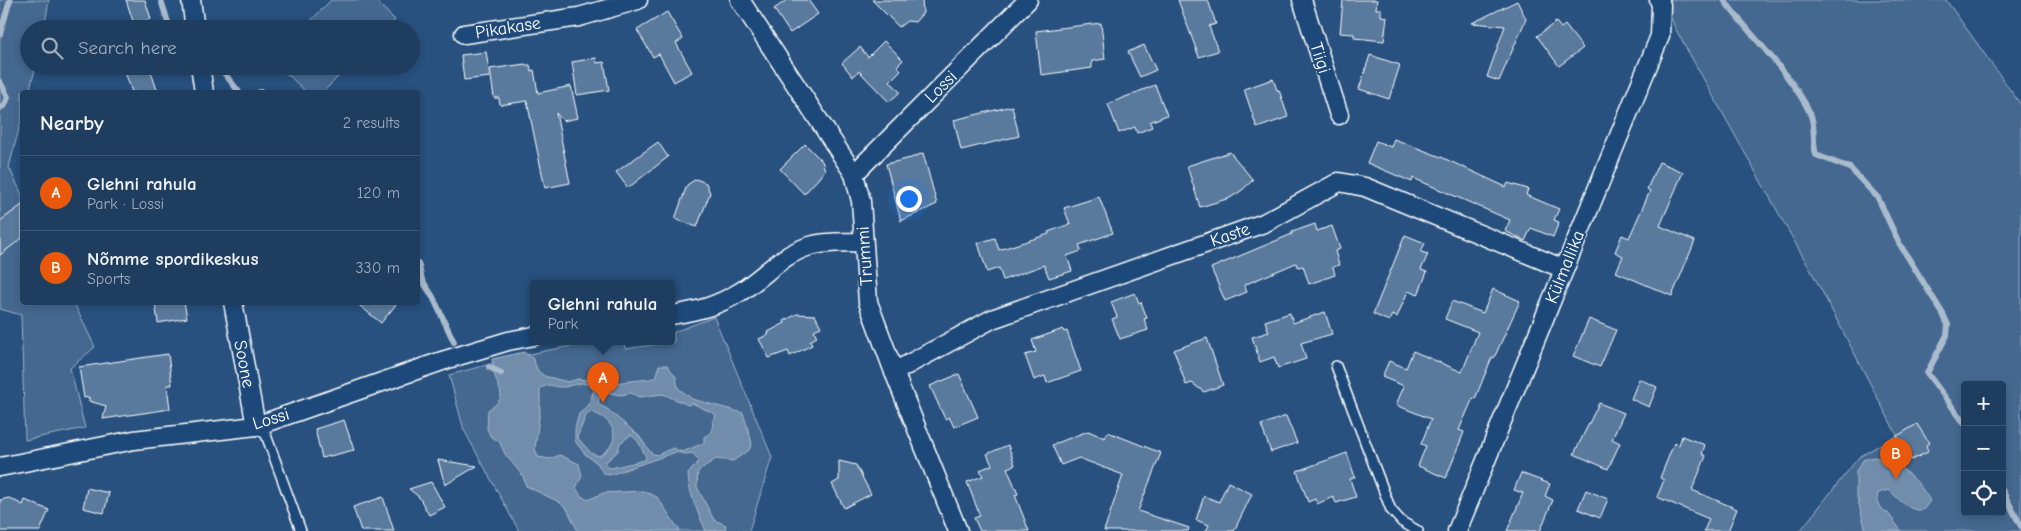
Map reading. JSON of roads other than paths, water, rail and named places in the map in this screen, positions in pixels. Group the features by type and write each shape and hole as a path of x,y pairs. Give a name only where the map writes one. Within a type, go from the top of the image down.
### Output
{"street":[{"path":"191,0 194,20"},
{"name":"Pikakase","path":"464,34 579,17 638,0"},
{"name":"Trummi","path":"740,0 854,174 862,201 868,302 958,531"},
{"name":"Lossi","path":"854,174 1028,0"},
{"name":"Tiigi","path":"1302,0 1339,116"},
{"name":"Külmallika","path":"1457,531 1660,36 1661,5 1659,0"},
{"path":"201,75 204,90"},
{"name":"Kaste","path":"894,372 992,319 1264,223 1339,182 1365,187 1564,268"},
{"path":"675,314 711,308 741,291 790,254 810,246 828,243 864,242"},
{"name":"Soone","path":"233,305 256,426"},
{"name":"Lossi","path":"0,467 134,440 256,426 445,360 508,341 530,337"}],"lane":[{"path":"1336,366 1391,510 1402,522 1418,531"},
{"path":"256,426 266,435 301,531"}],"waterway":[{"path":"0,34 10,0"},
{"path":"161,0 167,20"},
{"path":"1724,0 1782,70 1802,99 1812,118 1816,155 1850,168 1878,198 1899,243 1948,325 1947,335 1927,373 1961,419"},
{"path":"226,75 237,90"},
{"path":"0,82 8,97 5,105 0,108"},
{"path":"420,272 422,280 433,297 454,342"},
{"path":"489,367 501,373"},
{"path":"2006,498 2021,526"}],"place":[{"name":"Glehni rahula","path":"603,403"},
{"name":"Nõmme spordikeskus","path":"1896,479"}]}
